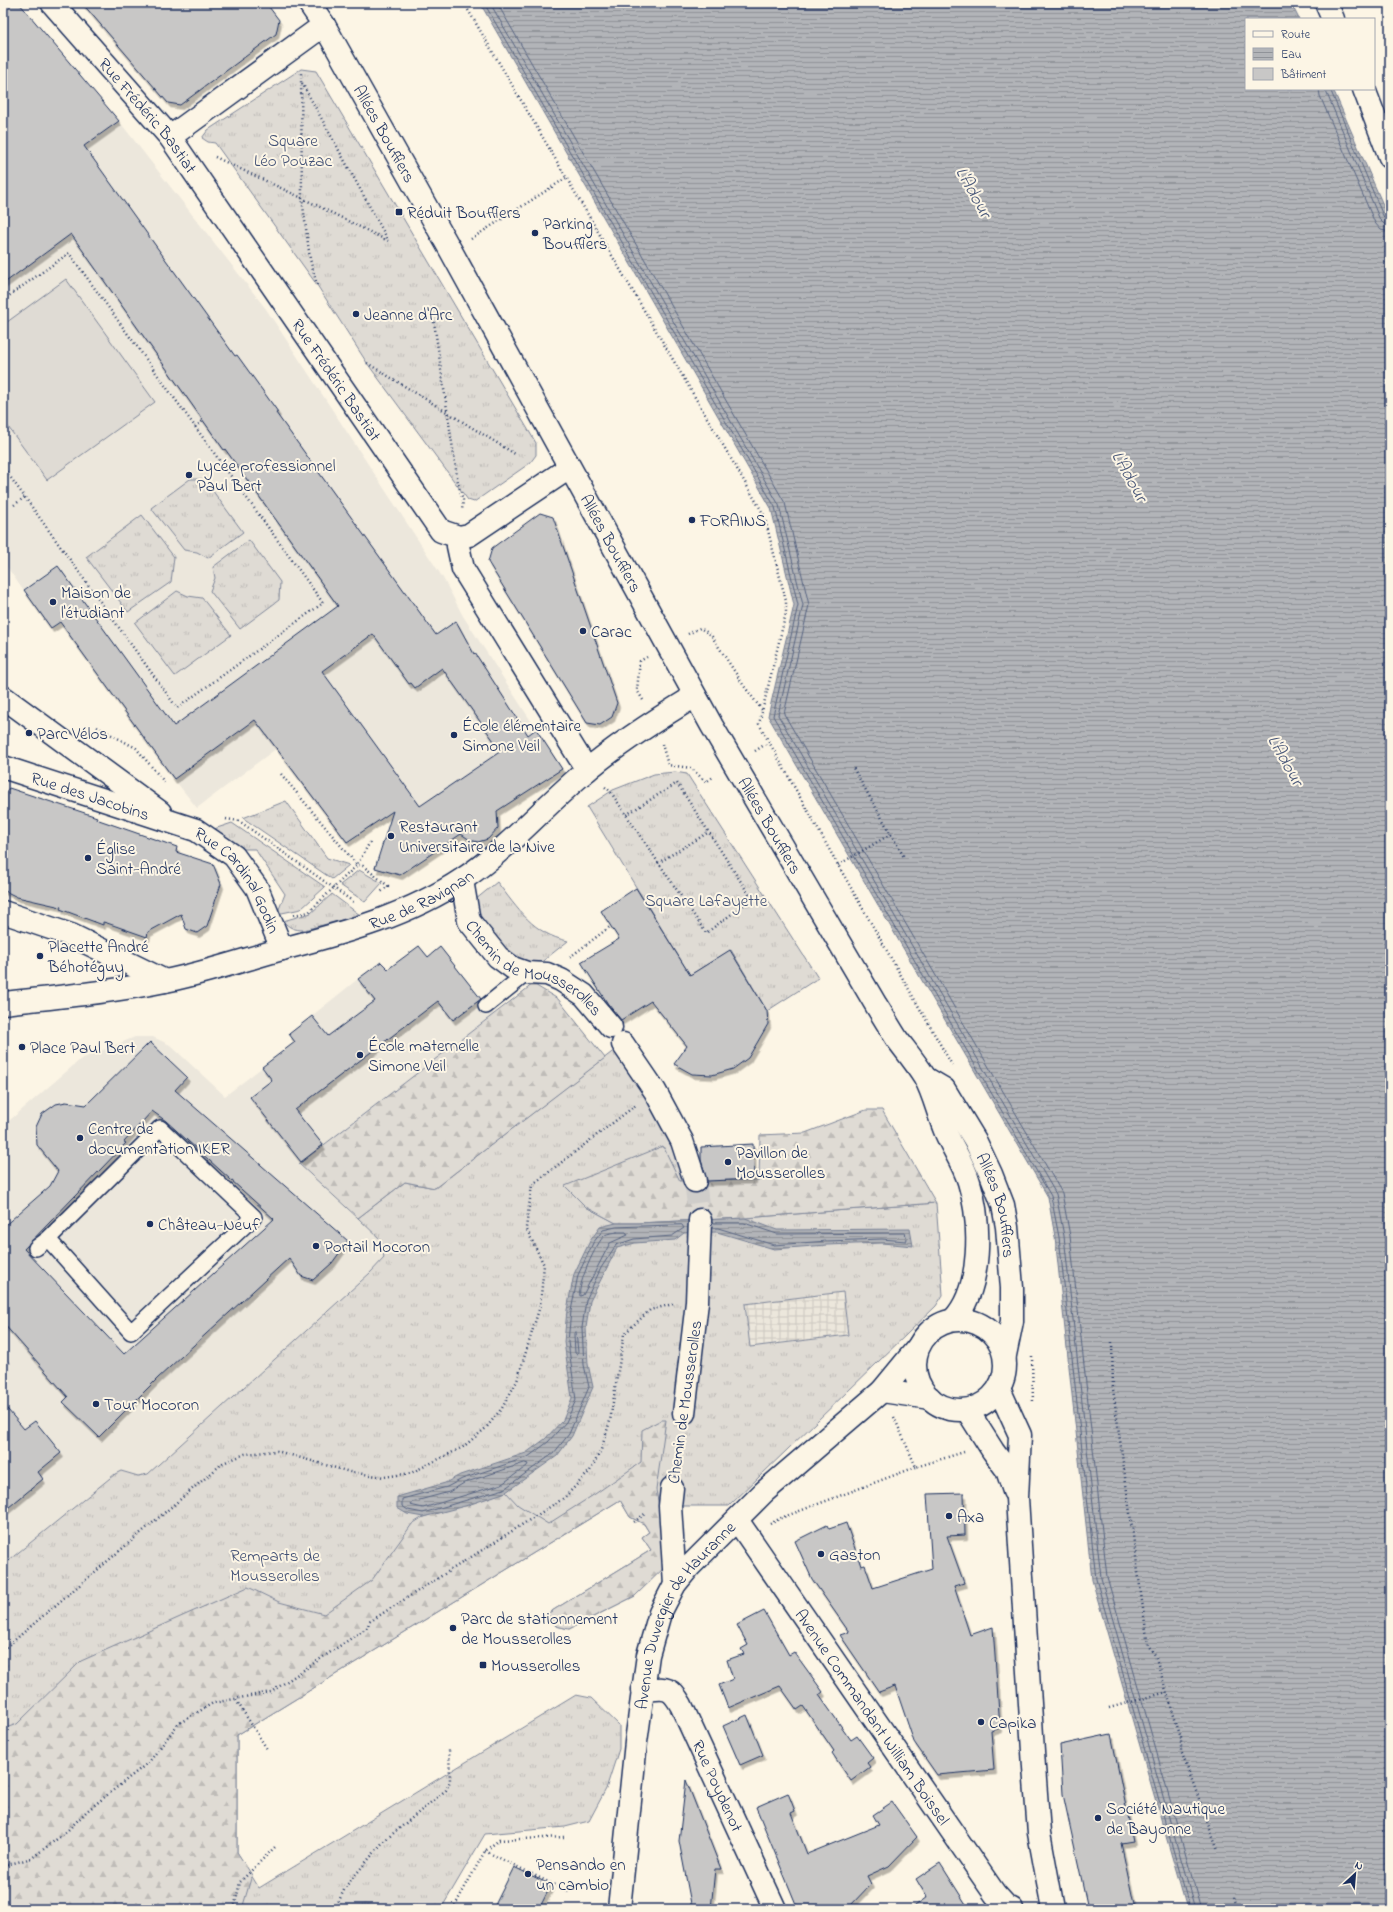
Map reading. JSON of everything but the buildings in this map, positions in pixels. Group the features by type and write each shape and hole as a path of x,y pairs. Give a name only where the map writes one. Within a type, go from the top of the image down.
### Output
{"street":[{"name":"Rue Frédéric Bastiat","path":"52,3 170,137 440,531 459,537"},
{"name":"Allées Boufflers","path":"309,3 324,25 451,251 695,696 876,1005 924,1077 946,1133 969,1181 976,1210 978,1236 975,1269 968,1294 959,1314 954,1320"},
{"path":"1326,3 1333,18"},
{"path":"170,137 296,47 324,25"},
{"path":"1364,90 1390,157"},
{"path":"569,468 469,535 459,537 458,546 463,569 587,770"},
{"name":"Rue de Ravignan","path":"165,981 338,934 394,916 415,906 462,880 484,863 587,770 655,720 695,696"},
{"path":"3,698 178,825"},
{"name":"Rue des Jacobins","path":"3,767 178,825"},
{"name":"Rue Cardinal Godin","path":"178,825 196,830 234,856 257,888 282,949"},
{"name":"Chemin de Mousserolles","path":"462,880 469,921 498,957 513,968 561,980 584,995 617,1035 655,1091 682,1141 695,1181"},
{"path":"3,912 71,935 165,981"},
{"path":"3,1003 85,994 165,981"},
{"name":"Allées Boufflers","path":"924,1077 944,1089 975,1140 1003,1204 1007,1227 1012,1288 1012,1322 1005,1355"},
{"name":"Chemin de Mousserolles","path":"684,1413 697,1302 700,1227"},
{"path":"954,1320 967,1320 980,1324 992,1331 1000,1342 1005,1355 1005,1373 999,1389 985,1403 967,1410 946,1408 930,1398 922,1389 917,1379 915,1368 919,1346 930,1331 944,1322 954,1320"},
{"name":"Avenue Duvergier de Hauranne","path":"619,1909 642,1690 648,1655 660,1614 675,1584 689,1567 742,1528 764,1492 882,1390 919,1346"},
{"path":"999,1389 1020,1435 1017,1498 1039,1833 1053,1909"},
{"path":"882,1390 930,1398"},
{"path":"967,1410 1007,1470 1017,1498"},
{"name":"Chemin de Mousserolles","path":"672,1488 670,1506 675,1584"},
{"name":"Avenue Commandant William Boissel","path":"742,1528 995,1894 1006,1906 1012,1909"},
{"name":"Rue Poydenot","path":"642,1690 666,1689 674,1692 775,1909"}],"lane":[{"path":"486,1006 537,973"},
{"path":"160,1128 254,1217 131,1332 42,1243 160,1128"}],"path":[{"path":"464,3 764,515 786,601 786,614 759,724 769,742"},
{"path":"296,47 301,69 302,198 310,259 317,285"},
{"path":"208,154 302,198 388,241 301,83"},
{"path":"451,251 566,178"},
{"path":"3,300 69,253 322,604 177,708 3,467"},
{"path":"434,322 458,483 463,500 459,537"},
{"path":"366,363 515,454"},
{"path":"195,427 203,421"},
{"path":"14,505 25,497"},
{"path":"655,720 637,690 640,661 700,628 710,635 762,710"},
{"path":"97,726 136,748 168,786"},
{"path":"852,766 904,857"},
{"path":"587,770 610,791 626,815 658,863 706,933 752,899 678,783 626,815"},
{"path":"282,774 357,865 363,866 388,886 377,894"},
{"path":"223,819 238,821 361,908"},
{"path":"658,863 709,832"},
{"path":"838,865 891,834"},
{"path":"272,925 280,918 309,912 357,865 370,842"},
{"path":"537,973 611,926"},
{"path":"3,1650 223,1463 245,1454 276,1451 350,1472 384,1477 411,1473 463,1446 486,1428 502,1408 517,1381 540,1306 544,1265 526,1228 532,1185 655,1091"},
{"path":"3,1866 32,1858 66,1833 86,1811 149,1762 178,1724 212,1703 236,1700 271,1692 368,1627 369,1622 564,1498 590,1471 601,1450 610,1421 624,1334 650,1310 668,1305"},
{"path":"1112,1342 1113,1389 1148,1646 1155,1655 1181,1738 1181,1751 1218,1850"},
{"path":"3,1368 11,1361"},
{"name":"Chemin de Mousserolles","path":"672,1488 684,1413"},
{"path":"742,1528 781,1518 916,1467"},
{"path":"1109,1708 1167,1692"},
{"path":"236,1700 268,1749"},
{"path":"335,1909 346,1886 384,1841 446,1790 450,1781 449,1749"},
{"path":"453,1909 486,1851 499,1840 564,1837"},
{"path":"234,1909 240,1882 275,1847"},
{"path":"486,1851 569,1892"},
{"path":"1234,1897 1238,1909"}],"shaded area":[{"name":"Lycée professionnel Paul Bert","path":"119,121 266,309 443,578 463,616 562,769 496,811 499,821 497,828 488,839 478,842 470,840 462,833 416,809 412,796 342,699 197,808 174,779 137,727 58,566 23,590 3,561 3,183 78,129 89,143"},
{"path":"419,946 428,956 440,947 494,1014 299,1164 381,1240 384,1258 370,1273 148,1474 138,1476 121,1471 115,1474 3,1565 3,1126 81,1059 135,1037 153,1037 170,1045 225,1096 295,1042 289,1034 358,979 381,962 388,969"},
{"path":"843,1292 848,1335 750,1347 745,1304"}],"green space":[{"name":"Square Léo Pouzac","path":"301,69 316,71 536,443 536,455 530,463 474,502 468,500 367,363 317,285 215,143 208,142 202,138 208,130"},
{"path":"66,279 155,402 47,480 3,420 3,325"},
{"path":"190,479 204,479 243,532 208,558 197,552 184,550 151,508"},
{"path":"142,515 174,557 171,582 128,612 86,557"},
{"path":"249,540 280,582 279,600 240,629 210,591 215,578 213,567"},
{"path":"177,591 188,596 202,598 231,635 175,676 135,623"},
{"name":"Square Lafayette","path":"675,772 687,774 818,978 767,1011 731,950 690,975 587,807 613,790 654,774"},
{"path":"286,801 327,858 349,865 332,879 243,818"},
{"path":"232,823 325,887 301,909 277,914 285,894 255,849 238,849 211,830"},
{"path":"359,870 382,883 365,902 340,885"},
{"path":"497,882 527,919 545,933 568,941 539,964 527,963 496,947 475,917 475,900"},
{"path":"332,894 360,915 304,930 292,928 283,921 311,913"},
{"path":"533,984 558,999 605,1058 435,1188 405,1182 358,1218 299,1164"},
{"name":"Remparts de Mousserolles","path":"620,1046 673,1138 688,1182 566,1186 586,1207 616,1223 638,1223 745,1218 936,1203 943,1295 936,1306 729,1506 670,1506 655,1576 635,1596 569,1629 556,1626 547,1614 651,1550 642,1537 649,1532 644,1524 630,1517 620,1500 237,1735 237,1852 259,1888 576,1695 591,1698 619,1725 619,1749 606,1789 589,1821 565,1827 485,1834 441,1909 3,1909 3,1565 115,1474 121,1471 138,1476 148,1474 370,1273 384,1258 381,1240 358,1218 405,1182 435,1188","holes":["843,1292 848,1335 750,1347 745,1304"]},
{"path":"866,1110 882,1110 936,1203 745,1218 616,1223 586,1207 565,1186 663,1146 680,1181 759,1180 760,1135 805,1133"},
{"path":"661,1420 666,1420 656,1490 669,1563 635,1596 569,1629 556,1626 547,1614 651,1550 642,1537 649,1532 644,1524 630,1517 620,1500 237,1735 237,1852 252,1875 242,1909 3,1909 3,1729 17,1724 81,1661 248,1587 279,1602 324,1614 372,1580 412,1524 423,1517 506,1492 518,1505 548,1524 641,1462 642,1430"}],"water":[{"name":"L'Adour","path":"480,3 1291,3 1298,18 1245,18 1245,90 1333,90 1390,221 1390,1909 1187,1909 1092,1580 1055,1237 1048,1197 768,716 794,605 771,508"},
{"path":"745,1218 777,1230 910,1229 913,1246 882,1243 774,1249 717,1232 684,1233 675,1240 635,1243 617,1248 590,1301 586,1328 588,1364 593,1387 572,1436 557,1456 506,1492 465,1506 423,1517 407,1514 397,1508 397,1497 445,1483 460,1475 526,1453 545,1439 563,1420 572,1398 564,1342 567,1310 574,1274 590,1241 600,1227 616,1223"}],"tunnel":[{"path":"695,1181 700,1220"}],"place":[{"name":"Réduit Boufflers","path":"399,212"},
{"name":"Parking Boufflers","path":"535,233"},
{"name":"Jeanne d'Arc","path":"356,314"},
{"name":"Lycée professionnel Paul Bert","path":"189,475"},
{"name":"FORAINS","path":"692,520"},
{"name":"Maison de l'étudiant","path":"53,602"},
{"name":"Carac","path":"583,631"},
{"name":"Parc Vélos","path":"29,733"},
{"name":"École élémentaire Simone Veil","path":"454,735"},
{"name":"Restaurant Universitaire de la Nive","path":"391,836"},
{"name":"Église Saint-André","path":"88,858"},
{"name":"Placette André Béhotéguy","path":"40,956"},
{"name":"Place Paul Bert","path":"22,1047"},
{"name":"École maternelle Simone Veil","path":"360,1055"},
{"name":"Centre de documentation IKER","path":"80,1138"},
{"name":"Pavillon de Mousserolles","path":"728,1162"},
{"name":"Château-Neuf","path":"150,1224"},
{"name":"Portail Mocoron","path":"316,1246"},
{"name":"Tour Mocoron","path":"96,1404"},
{"name":"Axa","path":"949,1516"},
{"name":"Gaston","path":"821,1554"},
{"name":"Parc de stationnement de Mousserolles","path":"453,1628"},
{"name":"Mousserolles","path":"483,1665"},
{"name":"Capika","path":"981,1722"},
{"name":"Société Nautique de Bayonne","path":"1098,1818"},
{"name":"Pensando en un cambio","path":"528,1874"}]}
